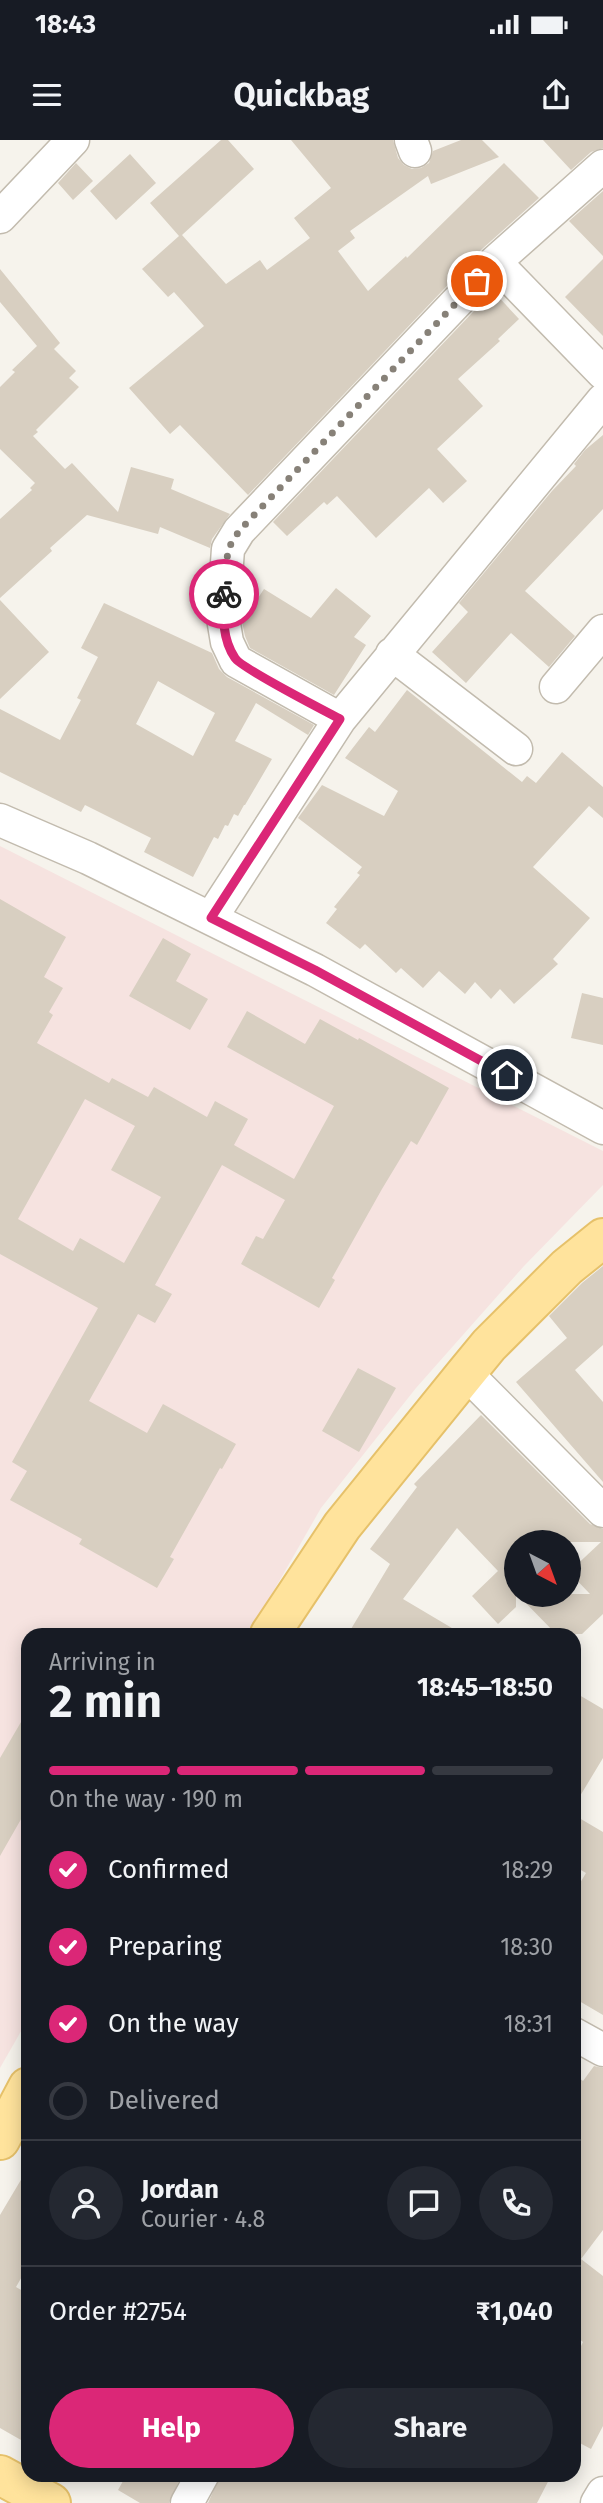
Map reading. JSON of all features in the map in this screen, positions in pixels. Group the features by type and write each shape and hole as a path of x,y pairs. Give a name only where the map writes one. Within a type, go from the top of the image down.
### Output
{"main road":[{"path":"274,1628 342,1526 489,1345 567,1267 603,1238"},
{"path":"0,2140 21,2100"},
{"path":"0,2474 51,2503"}],"street":[{"path":"0,218 73,140"},
{"path":"340,719 236,661 227,642 223,618 228,549 239,531 495,262 603,166"},
{"path":"495,262 603,373"},
{"path":"211,918 340,719 603,400"},
{"path":"556,687 603,631"},
{"path":"392,654 516,749"},
{"path":"0,820 88,858 338,982 603,1128"},
{"path":"466,1373 603,1511"},
{"path":"581,2038 603,2050"},
{"path":"187,2503 199,2482"},
{"path":"597,2503 603,2493"}],"shaded area":[{"path":"0,846 603,1151 603,1185 524,1266 416,1388 321,1508 252,1628 21,1628 21,2031 0,2068"}],"building":[{"path":"221,140 228,140 254,169 182,235 226,284 260,260 267,270 310,238 294,218 331,188 291,140 393,140 398,158 412,169 429,163 433,151 461,140 482,140 499,157 431,184 428,176 350,231 355,238 338,251 368,291 406,256 407,258 504,163 539,198 482,249 248,495 180,425 170,434 129,388 204,326 174,292 168,297 142,269 179,236 150,203"},
{"path":"543,140 603,140 603,148 591,152 571,170"},
{"path":"130,154 156,183 116,220 90,191"},
{"path":"76,163 93,181 73,200 58,183"},
{"path":"603,191 603,256 569,221"},
{"path":"603,259 603,336 565,297"},
{"path":"0,269 60,343 54,349 76,371 69,378 79,387 33,436 65,469 72,463 118,512 131,467 174,479 171,489 230,514 212,539 210,548 160,527 158,534 87,515 0,598 0,519 32,490 30,488 35,483 0,449 0,387 15,372 12,370 37,346 0,302"},
{"path":"493,291 519,319 498,339 500,341 458,379 483,406 437,449 467,481 443,503 429,488 376,538 337,496 327,505 324,502 287,536 273,522"},
{"path":"603,435 603,509 525,591 575,636 549,667 511,633 466,683 432,652 468,612 459,603 576,466 574,464 585,450"},
{"path":"336,588 371,616 354,637 366,645 334,695 250,648 242,622 264,589 311,618"},
{"path":"0,600 49,652 0,699"},
{"path":"104,603 212,653 219,669 227,677 314,725 308,735 256,703 235,741 272,759 238,816 234,814 218,839 214,837 193,877 144,852 151,838 85,805 81,812 0,772 0,709 60,740 81,700 77,698 98,657 81,648","holes":["158,681 215,713 193,756 136,724"]},
{"path":"407,690 522,782 527,776 536,783 562,752 603,787 603,818 589,806 533,867 590,918 553,959 558,964 514,1004 500,989 491,999 475,982 465,994 439,971 423,988 401,968 396,973 365,944 360,949 326,923 337,909 334,907 360,875 357,873 362,867 298,818 322,785 384,816 398,791 345,758 369,727 375,732"},
{"path":"0,899 66,937 44,977 63,988 49,1012 53,1015 37,1043 109,1083 112,1078 148,1097 154,1087 207,1117 215,1101 248,1119 234,1145 294,1179 334,1106 227,1047 247,1011 305,1044 320,1019 449,1088 417,1145 411,1141 382,1189 332,1278 335,1280 319,1308 241,1264 256,1236 263,1239 285,1200 222,1165 155,1285 172,1294 155,1323 138,1314 89,1401 147,1433 163,1404 236,1444 170,1557 174,1559 157,1588 79,1544 82,1539 10,1500 27,1471 12,1462 98,1308 0,1254","holes":["85,1099 135,1126 111,1170 161,1197 124,1263 80,1238 73,1251 18,1219"]},
{"path":"163,938 191,954 176,981 208,999 190,1030 129,996"},
{"path":"582,993 603,998 603,1045 571,1038"},
{"path":"603,1266 603,1345 575,1370 603,1402 603,1482 516,1382 567,1338 549,1316"},
{"path":"358,1368 396,1388 359,1452 322,1431"},
{"path":"481,1415 590,1524 603,1529 603,1614 581,1634 581,1628 550,1628 530,1607 581,1607 581,1594 590,1594 581,1585 581,1561 601,1542 581,1542 581,1530 504,1530 504,1607 516,1607 498,1624 472,1596 498,1571 457,1528 403,1599 452,1628 352,1628 390,1564 370,1549 417,1487 414,1484"},
{"path":"581,1696 603,1709 603,1758 581,1794"},
{"path":"21,1722 21,1819 0,1856 0,1758"},
{"path":"581,1819 603,1832 603,2015 581,2002 581,1881 586,1873 581,1870"},
{"path":"594,2066 603,2068 603,2230 581,2259 581,2079 583,2081"},
{"path":"21,2180 21,2278 16,2287 21,2290 21,2440 0,2428 0,2215"},
{"path":"581,2259 603,2276 603,2426 591,2449 581,2444"},
{"path":"122,2482 178,2482 169,2503 140,2503 118,2490"},
{"path":"217,2482 548,2482 537,2503 208,2503"}],"way so far":[{"path":"224,594 228,549 239,531 477,281"}],"route":[{"path":"224,594 223,618 227,642 236,661 340,719 211,918 315,970 507,1075"}]}
